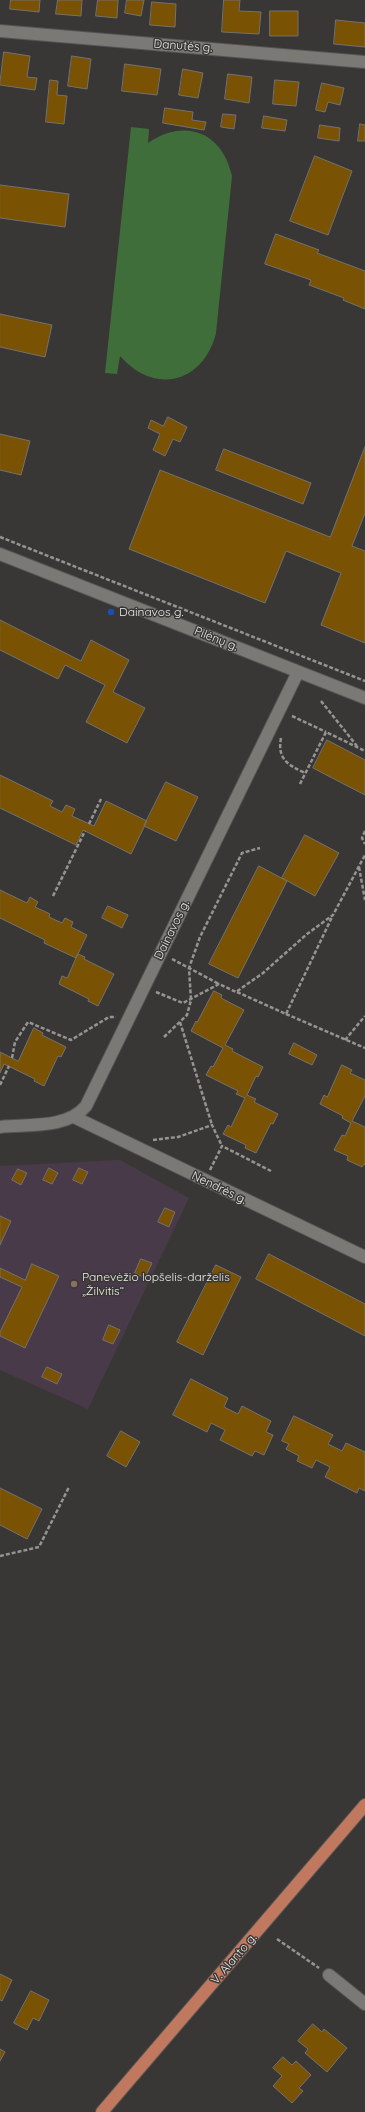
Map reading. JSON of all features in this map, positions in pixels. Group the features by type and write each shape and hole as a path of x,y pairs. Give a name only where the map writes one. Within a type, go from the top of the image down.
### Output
{"main road":[{"name":"V. Alanto g.","path":"102,2112 365,1805"}],"street":[{"name":"Danutės g.","path":"0,31 365,62"},
{"name":"Pilėnų g.","path":"0,554 365,698"},
{"name":"Dainavos g.","path":"74,1118 86,1106 298,672"},
{"path":"0,1127 60,1122 74,1118"},
{"name":"Nendrės g.","path":"74,1118 365,1257"},
{"path":"329,1975 365,2004"}],"path":[{"path":"0,537 365,681"},
{"path":"321,701 358,748"},
{"path":"289,722 294,710"},
{"path":"292,716 365,751"},
{"path":"300,784 326,732"},
{"path":"283,733 281,739 282,757 288,765 305,773"},
{"path":"89,824 101,799"},
{"path":"53,896 85,831"},
{"path":"365,832 362,838 365,844"},
{"path":"164,1037 187,1015 191,1000 189,968 200,937 242,853 260,848"},
{"path":"286,1014 333,916 365,855"},
{"path":"359,866 365,900"},
{"path":"236,992 263,973 307,934 333,916"},
{"path":"161,954 236,992 365,1048"},
{"path":"144,987 183,1004 219,984"},
{"path":"345,1040 365,1016"},
{"path":"12,1058 15,1042 28,1022 71,1040 109,1017 130,1017"},
{"path":"180,1022 212,1125 222,1146 271,1171"},
{"path":"0,1085 9,1066"},
{"path":"149,1141 178,1137 212,1125"},
{"path":"205,1181 222,1146"},
{"path":"0,1556 39,1547 69,1487"},
{"path":"277,1939 329,1975"}],"shaded area":[{"name":"Panevėžio lopšelis-darželis „Žilvitis“","path":"120,1160 189,1198 88,1409 0,1370 0,1166"}],"green space":[{"path":"131,127 149,129 148,143 162,135 175,131 200,133 211,139 220,148 227,161 232,176 216,333 210,350 200,364 189,373 176,378 162,379 148,376 133,368 120,356 117,374 105,373"}],"building":[{"path":"11,0 40,0 39,12 10,9"},
{"path":"58,0 82,0 81,16 56,14"},
{"path":"98,0 118,0 117,18 96,16"},
{"path":"127,0 144,0 141,16 125,13"},
{"path":"224,0 240,0 239,11 261,12 259,34 222,32"},
{"path":"152,2 176,4 175,27 150,25"},
{"path":"270,11 298,11 298,36 270,36"},
{"path":"336,20 365,23 365,47 334,44"},
{"path":"4,52 30,56 27,77 37,78 35,90 0,85"},
{"path":"72,56 91,59 87,89 68,86"},
{"path":"125,64 161,69 157,95 122,91"},
{"path":"183,69 203,73 198,98 179,95"},
{"path":"228,74 252,77 249,103 225,99"},
{"path":"50,80 58,81 57,95 67,96 64,124 46,122"},
{"path":"275,80 299,82 296,106 273,104"},
{"path":"322,83 344,88 340,105 328,102 325,112 316,110"},
{"path":"165,108 193,112 192,120 206,122 204,130 163,123"},
{"path":"223,114 236,115 234,129 221,127"},
{"path":"264,116 287,120 285,131 262,128"},
{"path":"360,124 365,125 365,141 358,141"},
{"path":"320,125 340,128 339,141 318,138"},
{"path":"315,156 352,171 328,235 290,221"},
{"path":"0,185 69,194 65,227 0,218"},
{"path":"276,234 319,250 317,253 365,271 365,309 343,300 344,298 309,285 311,280 265,264"},
{"path":"0,314 52,325 45,357 0,347"},
{"path":"168,417 187,427 180,442 173,439 165,456 153,450 160,434 148,428 151,420 163,426"},
{"path":"0,434 30,441 21,475 0,470"},
{"path":"365,447 365,513 352,546 365,551 365,643 321,625 341,573 286,551 265,603 129,549 160,470 330,537"},
{"path":"224,449 311,483 303,504 216,470"},
{"path":"0,620 81,661 91,640 129,660 113,692 145,708 127,743 86,722 105,685 65,665 58,679 0,650"},
{"path":"327,740 365,760 365,795 313,768"},
{"path":"0,775 53,801 50,806 62,812 66,805 75,809 72,816 94,826 106,801 147,821 131,854 83,830 76,845 0,808"},
{"path":"166,782 198,797 176,841 144,826"},
{"path":"305,835 339,853 315,896 282,878"},
{"path":"259,866 287,881 238,978 209,964"},
{"path":"0,890 27,903 30,897 38,902 35,907 50,914 49,917 62,923 65,918 73,922 71,927 87,935 76,958 44,943 45,940 0,918"},
{"path":"108,906 128,915 122,928 102,918"},
{"path":"78,954 85,957 84,959 114,974 98,1006 88,1001 89,999 59,984 62,976 67,978"},
{"path":"214,991 222,995 221,998 244,1010 225,1045 233,1049 232,1051 263,1067 258,1077 256,1076 247,1095 256,1099 254,1102 278,1114 273,1124 271,1123 256,1153 245,1148 246,1145 223,1134 228,1125 231,1127 245,1098 236,1094 238,1091 206,1075 211,1066 213,1067 223,1048 191,1031"},
{"path":"34,1028 43,1033 42,1035 66,1047 61,1057 58,1056 44,1086 34,1081 35,1079 4,1064 0,1073 0,1052 18,1061"},
{"path":"294,1043 317,1055 312,1065 289,1054"},
{"path":"342,1065 352,1070 350,1073 365,1080 365,1096 352,1121 365,1127 365,1165 364,1164 362,1167 347,1160 348,1156 334,1150 342,1135 345,1136 351,1123 342,1118 343,1116 320,1104 324,1095 327,1097"},
{"path":"49,1168 58,1173 52,1184 43,1180"},
{"path":"79,1168 88,1172 82,1184 73,1180"},
{"path":"18,1169 27,1173 21,1185 12,1180"},
{"path":"165,1208 175,1212 169,1227 158,1222"},
{"path":"0,1216 11,1221 0,1245"},
{"path":"269,1254 365,1304 365,1336 256,1279"},
{"path":"141,1259 152,1263 145,1278 135,1273"},
{"path":"32,1264 59,1276 25,1348 0,1336 0,1332 22,1287 0,1277 0,1268 25,1280"},
{"path":"216,1265 241,1277 203,1355 177,1342"},
{"path":"109,1325 120,1330 113,1344 103,1340"},
{"path":"47,1367 62,1374 57,1384 42,1377"},
{"path":"191,1379 228,1398 224,1407 238,1414 242,1406 271,1421 266,1432 273,1435 264,1455 255,1451 252,1456 220,1440 225,1430 211,1423 207,1432 173,1415"},
{"path":"294,1416 333,1435 328,1444 342,1451 346,1443 365,1452 365,1491 359,1488 357,1493 325,1477 330,1467 316,1460 312,1468 297,1461 299,1456 286,1449 289,1444 282,1441"},
{"path":"121,1431 140,1442 126,1467 107,1456"},
{"path":"0,1488 42,1509 27,1539 0,1525"},
{"path":"0,1974 12,1980 2,2001 0,2000"},
{"path":"31,1991 49,2000 39,2021 33,2018 27,2030 14,2023"},
{"path":"313,2024 322,2032 324,2029 347,2048 327,2072 305,2053 308,2049 298,2041"},
{"path":"0,2049 5,2052 0,2061"},
{"path":"283,2057 292,2065 296,2061 311,2075 299,2088 303,2091 292,2103 273,2086 282,2076 273,2068"}],"place":[{"name":"Dainavos g.","path":"111,612"},
{"name":"Panevėžio lopšelis-darželis „Žilvitis“","path":"74,1284"}]}
